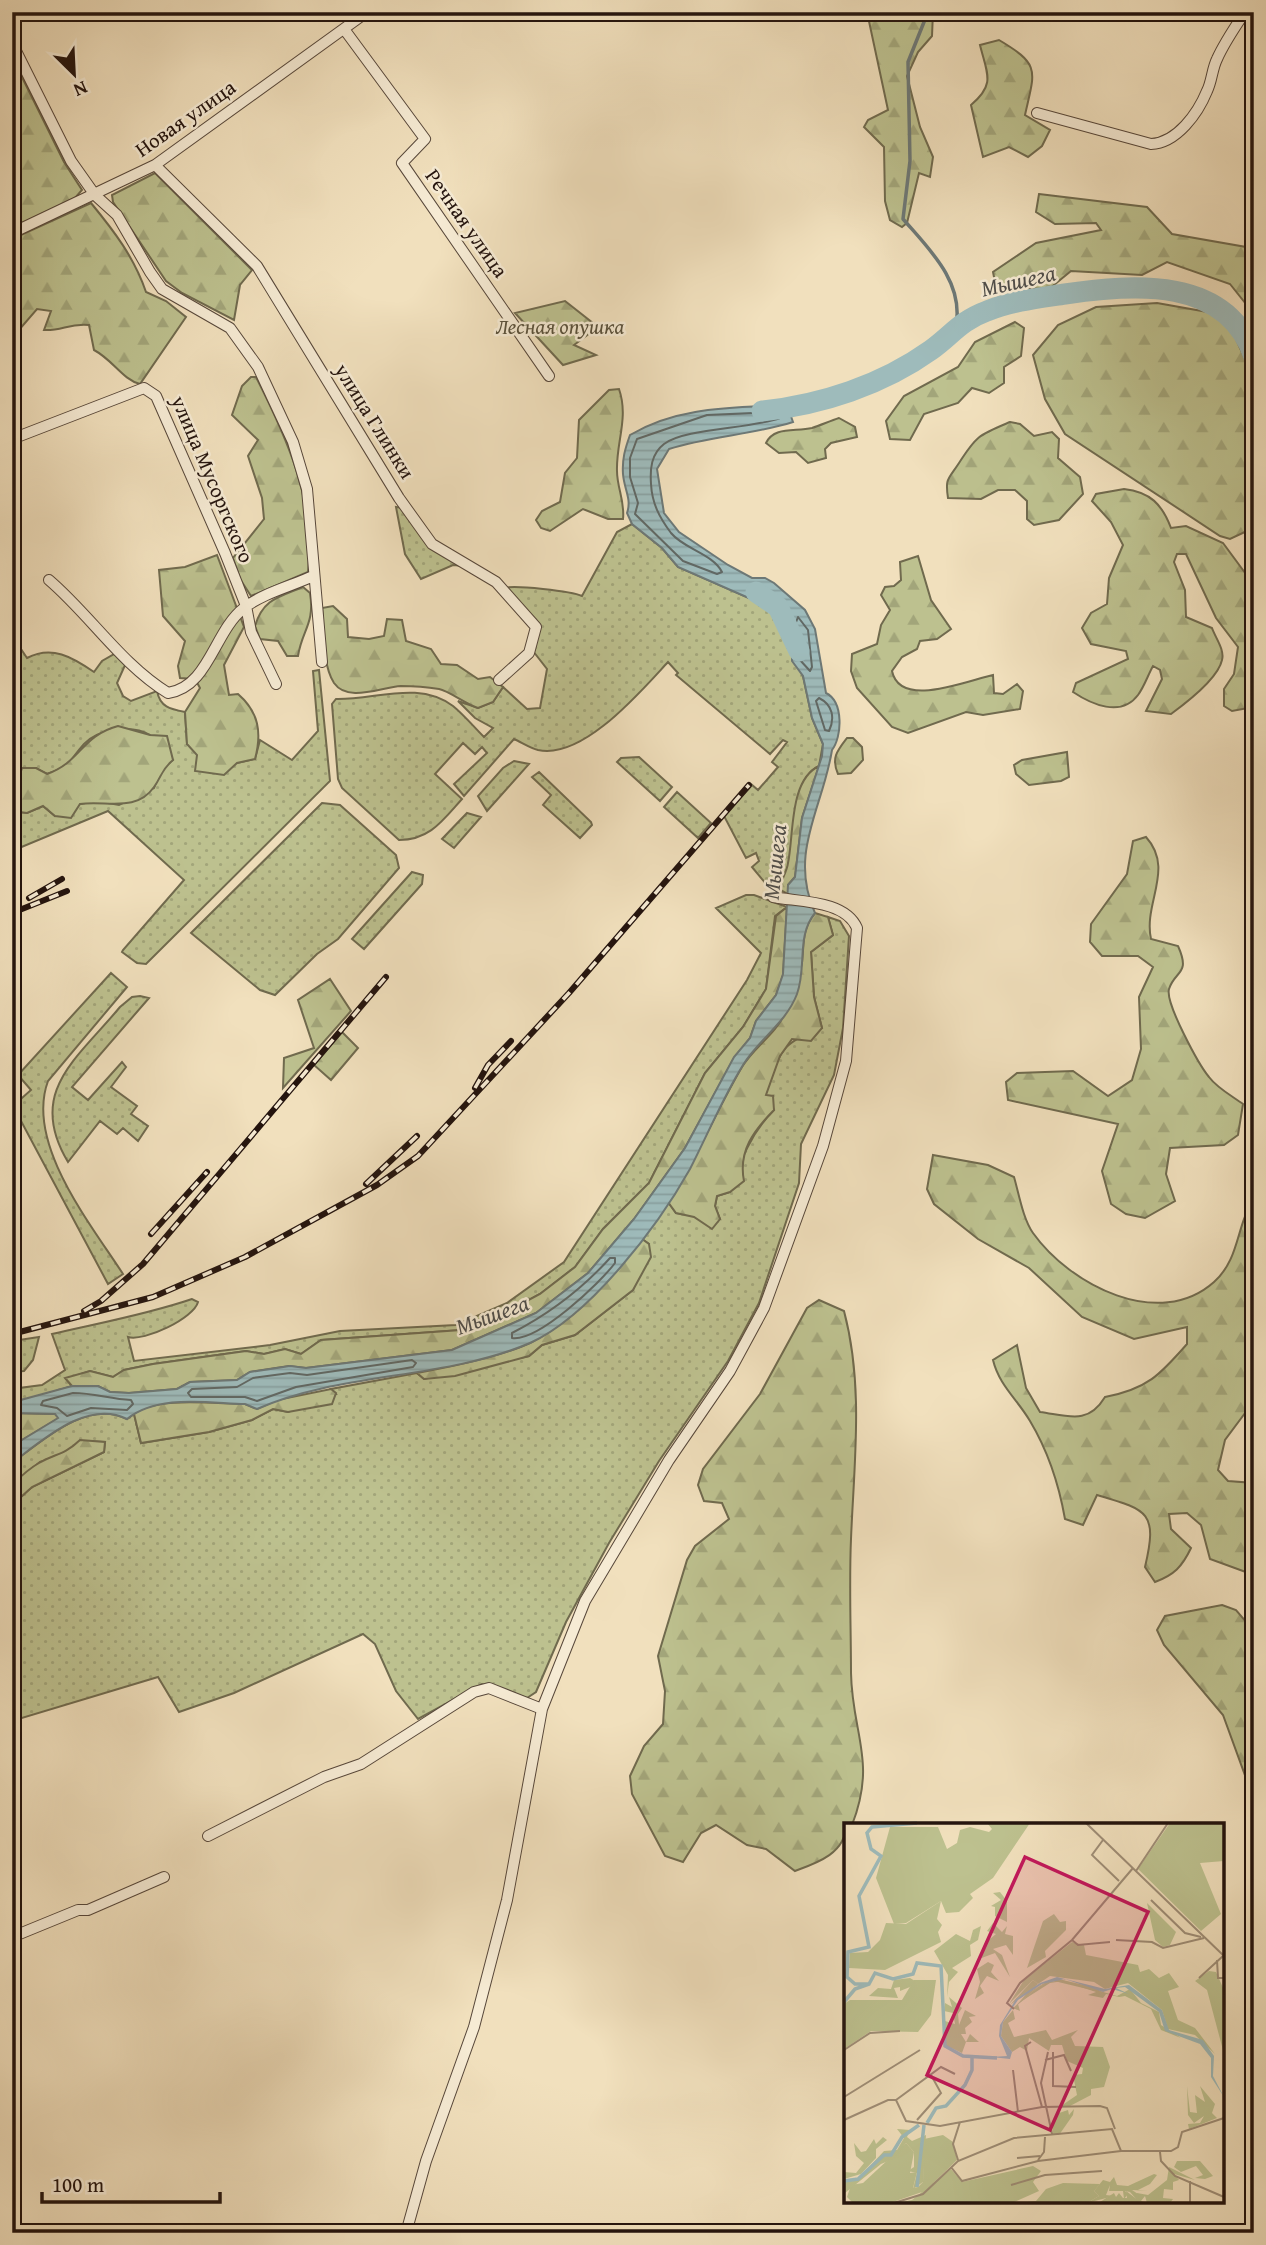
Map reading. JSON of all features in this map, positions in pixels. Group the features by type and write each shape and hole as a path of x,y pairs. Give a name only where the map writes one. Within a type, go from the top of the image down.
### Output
{"street":[{"name":"Новая улица","path":"12,233 155,165 367,12"},
{"path":"1037,113 1151,144 1162,144 1186,125 1196,110 1240,14"},
{"name":"Речная улица","path":"344,29 425,139 402,163 549,376"},
{"path":"12,43 71,161 95,195 117,215 162,289 230,328 258,367 293,442 307,489 322,662"},
{"name":"улица Глинки","path":"155,165 257,266 399,498 432,544 496,582 536,627 529,653 499,680"},
{"name":"улица Мусоргского","path":"12,439 144,388 156,396 246,606 251,632 276,684"},
{"path":"49,580 79,606 90,624 168,693 190,685 230,622 246,606 313,576"},
{"path":"406,2233 426,2161 474,2027 507,1900 542,1709 585,1601 669,1460 730,1371 764,1308 823,1146 846,1061 858,940 852,918 841,910 773,897"},
{"path":"208,1836 324,1777 361,1764 474,1692 489,1688 542,1709"},
{"path":"12,1937 78,1910 88,1910 164,1877"}],"green space":[{"path":"867,12 933,12 932,36 918,52 907,76 920,127 933,157 930,177 919,173 907,223 902,227 890,220 885,201 884,147 864,127 868,120 888,110"},
{"path":"999,40 1022,56 1032,70 1025,115 1050,130 1042,146 1028,157 1009,147 983,157 971,105 979,98 987,84 987,71 980,45"},
{"path":"15,63 64,162 82,190 75,198 12,228 12,64"},
{"path":"155,173 252,270 240,285 234,320 182,293 166,281 113,202 112,195"},
{"path":"1039,194 1147,207 1172,234 1246,247 1254,257 1254,304 1246,304 1230,284 1167,262 1142,275 1071,271 1049,289 996,287 993,272 1036,243 1101,230 1096,223 1055,224 1036,212"},
{"path":"91,203 123,245 146,292 166,301 186,317 140,384 128,378 94,350 89,325 44,330 51,311 37,309 12,338 12,239"},
{"name":"Лесная опушка","path":"565,301 598,327 574,345 596,355 563,365 515,313"},
{"path":"1157,303 1213,313 1231,328 1254,379 1254,536 1247,531 1230,539 1220,536 1065,434 1045,399 1033,355 1058,325 1096,307"},
{"path":"1015,322 1024,328 1021,356 1004,367 1004,383 989,393 972,388 958,403 924,414 910,440 890,439 886,421 904,396 958,367 975,342"},
{"path":"251,377 256,377 297,471 308,521 309,546 308,572 251,596 240,579 233,558 264,519 262,498 248,456 258,440 232,415 242,386"},
{"path":"619,389 623,410 617,471 623,519 608,519 583,509 550,531 541,528 536,520 542,511 560,502 565,473 577,458 579,420 609,390"},
{"path":"839,418 855,427 857,437 831,443 825,449 826,458 808,463 796,452 779,453 766,443 774,434 812,428"},
{"path":"1010,422 1020,424 1034,436 1052,432 1059,439 1058,458 1080,477 1083,494 1059,520 1034,525 1027,519 1027,501 1015,490 998,490 981,499 948,498 948,479 970,447 985,433"},
{"path":"1124,489 1148,496 1164,512 1171,528 1186,526 1223,543 1254,585 1254,707 1232,711 1224,706 1224,689 1234,674 1238,647 1216,618 1186,554 1177,554 1174,562 1185,590 1186,617 1212,628 1223,656 1214,675 1201,690 1171,714 1146,711 1162,679 1160,670 1153,666 1138,695 1123,706 1106,707 1073,692 1076,683 1128,659 1126,651 1091,644 1082,628 1091,613 1107,604 1109,578 1123,545 1111,522 1092,501 1096,494"},
{"path":"396,507 404,508 431,546 464,566 453,565 421,579 405,554"},
{"path":"632,524 662,548 678,567 767,606 778,607 786,613 792,651 803,676 812,718 823,744 819,766 802,784 798,797 791,854 779,891 771,890 752,867 759,861 756,853 746,858 724,816 752,785 758,790 778,767 772,762 787,742 783,740 770,754 676,675 678,673 668,662 610,721 574,745 555,750 538,750 514,739 464,796 454,784 487,753 482,747 475,754 463,743 435,774 462,799 435,827 419,837 399,840 342,788 338,779 332,704 336,699 396,693 426,694 453,706 484,737 493,728 475,718 458,701 478,708 493,702 503,687 527,709 540,708 547,669 533,651 536,623 504,588 543,589 582,596 617,532"},
{"path":"217,555 244,627 224,665 229,695 238,694 251,708 258,732 255,759 237,763 224,775 195,771 197,755 187,744 185,712 200,688 195,679 180,678 178,666 185,641 163,616 159,570 185,567"},
{"path":"918,556 931,600 951,629 937,639 920,641 917,649 902,657 892,671 898,682 907,688 920,691 935,690 993,675 994,693 1003,694 1017,684 1023,691 1020,709 983,715 966,712 908,733 892,727 857,688 851,671 852,654 877,644 881,625 890,610 881,595 885,587 894,586 901,580 900,562"},
{"path":"303,587 310,593 311,612 298,656 287,656 278,641 260,639 255,626 267,604"},
{"path":"333,606 347,619 348,637 369,639 384,636 387,619 402,620 406,641 431,649 441,664 457,665 478,679 490,677 503,687 493,702 478,708 448,692 434,688 401,686 356,693 340,689 330,675 324,647 322,608"},
{"path":"19,646 27,658 36,654 62,654 94,672 102,661 116,653 126,663 117,683 123,696 131,701 157,691 166,706 185,712 187,744 237,763 255,759 260,740 292,760 318,731 313,671 319,670 330,781 146,964 137,963 122,952 184,880 108,811 12,851 12,811 27,813 43,806 55,816 80,804 97,801 119,805 154,788 161,770 173,760 150,735 125,729 106,732 90,739 69,763 55,771 47,774 36,768 12,776 12,648"},
{"path":"118,726 150,735 167,736 173,760 147,795 130,803 80,804 71,818 55,816 43,806 27,813 12,811 12,776 20,774 22,768 36,768 47,774 58,769 96,736"},
{"path":"847,738 853,738 862,747 863,760 851,773 838,774 836,755"},
{"path":"1067,752 1069,777 1061,781 1029,785 1016,774 1014,765 1022,760"},
{"path":"639,757 672,787 660,801 617,762 621,758"},
{"path":"514,761 529,764 487,811 478,796 503,768"},
{"path":"819,766 802,818 795,877 788,885 788,894 779,889 790,851 794,809 802,783 809,773"},
{"path":"539,772 591,822 592,825 580,838 543,805 551,795 532,777"},
{"path":"677,792 711,823 698,838 664,807"},
{"path":"322,803 340,805 396,855 399,868 338,939 317,954 275,995 260,990 191,933"},
{"path":"467,813 481,817 454,848 442,839"},
{"path":"1146,837 1158,861 1151,912 1151,939 1178,946 1182,955 1181,971 1169,989 1172,1007 1191,1048 1209,1077 1243,1104 1238,1135 1224,1145 1170,1148 1166,1174 1175,1201 1145,1218 1126,1214 1111,1204 1102,1171 1118,1124 1008,1100 1006,1082 1017,1073 1073,1071 1108,1096 1132,1080 1141,1049 1139,997 1153,967 1138,956 1102,956 1090,942 1091,924 1127,874 1133,841"},
{"path":"412,872 423,875 422,884 364,949 352,939"},
{"path":"746,895 754,895 787,907 775,916 766,989 743,1027 705,1073 649,1183 603,1229 575,1267 540,1294 475,1329 321,1340 301,1354 285,1349 264,1354 246,1351 153,1364 124,1370 113,1377 90,1371 66,1379 72,1386 12,1405 12,1389 42,1385 65,1370 52,1334 192,1299 198,1302 188,1315 168,1327 145,1336 128,1337 134,1361 270,1345 340,1331 456,1325 507,1303 564,1262 747,980 761,953 716,908"},
{"path":"787,907 783,975 776,995 756,1021 750,1038 734,1058 685,1148 634,1219 588,1273 536,1313 452,1350 306,1368 289,1366 250,1372 237,1380 190,1382 177,1389 110,1392 98,1386 72,1386 65,1378 90,1371 113,1377 124,1370 153,1364 246,1351 264,1354 285,1349 301,1354 321,1340 475,1329 540,1294 575,1267 603,1229 649,1183 705,1073 743,1027 766,989 776,916"},
{"path":"815,913 828,917 833,935 811,952 814,997 822,1028 811,1041 792,1039 780,1056 766,1095 773,1096 774,1110 749,1142 743,1160 744,1181 730,1192 717,1196 715,1206 720,1219 712,1229 694,1217 676,1213 668,1202 742,1067 781,1021 801,969 804,936"},
{"path":"828,917 840,921 849,936 843,1028 834,1075 801,1144 799,1183 759,1303 728,1361 659,1461 609,1543 566,1622 536,1692 527,1698 482,1684 418,1719 396,1691 375,1644 363,1634 234,1693 179,1712 158,1677 12,1721 12,1505 32,1487 104,1452 105,1442 80,1441 66,1453 40,1462 12,1485 12,1463 66,1425 97,1414 112,1414 127,1419 134,1414 141,1443 209,1432 252,1420 273,1409 288,1412 336,1394 331,1389 417,1373 424,1379 529,1356 542,1345 575,1335 633,1290 649,1244 642,1239 668,1202 676,1213 720,1219 715,1206 717,1196 730,1192 747,1148 774,1110 765,1095 778,1060 788,1045 796,1039 822,1028 814,997 811,952 833,935"},
{"path":"111,973 127,987 48,1081 43,1105 45,1130 64,1182 123,1274 108,1284 13,1106 31,1090 18,1075"},
{"path":"330,979 351,1011 283,1088 284,1058 314,1048 298,1000"},
{"path":"132,997 149,998 72,1087 88,1100 122,1062 126,1067 111,1087 137,1106 131,1114 148,1126 138,1141 123,1128 117,1134 100,1121 68,1162 56,1137 52,1116 55,1096 62,1078 120,1007"},
{"path":"342,1032 358,1048 331,1080 314,1065"},
{"path":"933,1155 988,1165 1014,1177 1030,1227 1049,1252 1092,1284 1142,1302 1168,1302 1192,1296 1214,1282 1229,1262 1244,1219 1254,1201 1254,1275 1251,1286 1254,1291 1254,1401 1225,1440 1218,1470 1228,1481 1254,1483 1254,1575 1210,1559 1201,1525 1187,1513 1169,1514 1171,1529 1191,1548 1177,1570 1155,1582 1145,1567 1149,1549 1149,1524 1138,1510 1097,1495 1083,1525 1065,1519 1056,1481 1042,1444 1030,1421 999,1377 993,1360 1017,1345 1026,1388 1040,1412 1077,1417 1092,1412 1105,1397 1132,1390 1152,1379 1187,1344 1187,1327 1134,1339 1082,1317 1029,1268 978,1239 934,1204 927,1189"},
{"path":"642,1239 649,1244 651,1257 633,1290 575,1335 542,1345 529,1356 455,1376 424,1379 417,1373 506,1352 549,1332 593,1296"},
{"path":"819,1300 844,1311 854,1368 856,1425 850,1556 851,1673 863,1765 859,1803 853,1823 844,1823 844,1837 836,1850 829,1856 795,1871 766,1849 747,1845 716,1825 701,1833 683,1862 665,1856 632,1794 630,1776 644,1746 663,1724 665,1691 658,1656 687,1560 695,1546 729,1519 722,1503 704,1501 698,1485 703,1469 760,1394 807,1308"},
{"path":"39,1337 33,1360 24,1371 12,1372 12,1341"},
{"path":"331,1389 336,1393 332,1404 288,1412 273,1409 252,1420 209,1432 141,1443 134,1414 157,1405 187,1402 245,1404 257,1409 277,1400"},
{"path":"12,1413 55,1414 59,1418 12,1446"},
{"path":"80,1440 105,1442 104,1452 32,1487 12,1505 12,1485 15,1482 36,1465 64,1452"},
{"path":"1222,1605 1236,1610 1254,1631 1254,1800 1223,1715 1164,1645 1157,1630 1165,1616"}],"water":[{"path":"787,405 793,422 669,449 657,469 664,513 679,532 752,578 765,578 774,583 805,610 815,629 826,693 836,704 840,720 838,737 832,750 806,850 808,891 815,913 806,932 797,994 786,1014 743,1065 690,1169 641,1242 599,1291 576,1312 530,1343 497,1355 462,1364 322,1388 257,1409 245,1404 183,1402 153,1406 127,1419 112,1414 97,1414 66,1425 12,1463 12,1446 58,1418 55,1414 12,1413 12,1405 17,1401 72,1386 98,1386 110,1392 129,1393 177,1389 190,1382 237,1380 250,1372 290,1366 306,1368 452,1350 536,1313 588,1273 634,1219 685,1148 734,1057 750,1038 756,1021 776,995 783,974 788,885 795,877 802,818 822,756 823,744 812,718 803,676 792,661 792,651 782,637 786,625 783,612 678,567 662,548 632,524 627,513 624,454 630,435 667,418 706,410"}],"waterway":[{"path":"928,12 908,62 910,161 903,219 934,255 950,281 955,295 956,326"},
{"name":"Мышега","path":"762,411 806,404 872,383 912,362 963,324 987,311 1026,300 1092,291 1148,288 1175,291 1201,299 1223,312 1241,331 1254,357"},
{"name":"Мышега","path":"756,592 778,607 799,651"}],"railway":[{"path":"12,1334 153,1297 245,1257 377,1185 418,1156 569,993 749,785"},
{"path":"29,898 62,879"},
{"path":"12,913 67,891"},
{"path":"84,1311 101,1301 143,1264 386,977"},
{"path":"475,1088 488,1065 511,1041"},
{"path":"366,1184 417,1136"},
{"path":"151,1234 207,1172"}]}
